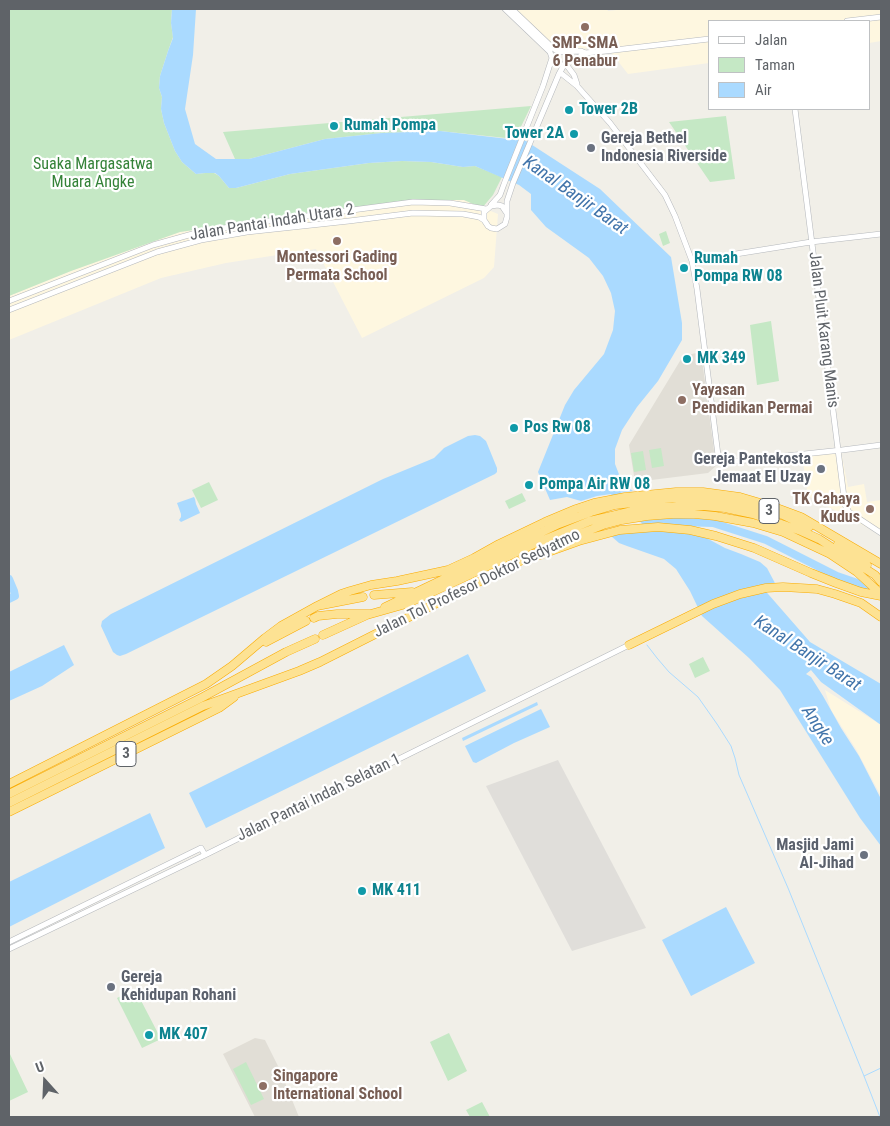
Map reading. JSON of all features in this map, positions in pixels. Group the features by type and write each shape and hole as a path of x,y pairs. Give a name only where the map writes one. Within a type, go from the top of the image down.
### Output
{"highway":[{"path":"317,606 341,594 371,585 448,570 545,522 594,503 639,495 676,492 703,492 740,497 774,506 801,517 881,564"},
{"name":"Jalan Tol Profesor Doktor Sedyatmo","path":"9,794 195,701 286,652 372,614 559,524 614,506 672,498 696,498 725,500 781,514 802,523 840,545 863,561 881,582"},
{"name":"Jalan Tol Profesor Doktor Sedyatmo","path":"372,614 406,604 534,544 590,521 641,509 692,505 725,508 752,514 818,539 840,551 872,573"},
{"name":"Jalan Tol Profesor Doktor Sedyatmo","path":"9,803 203,706 320,662 524,559 534,557 603,525 622,520 647,516 694,514 753,522 803,540 830,554 857,572 881,595"},
{"path":"578,537 620,530 658,527 690,530 754,548 861,592 881,595"},
{"path":"629,645 713,604 740,594 766,588 817,589 861,604 881,617"},
{"name":"Jalan Tol Profesor Doktor Sedyatmo","path":"374,595 416,592"},
{"name":"3","path":"9,784 206,684 232,666 280,626 317,606 363,597"},
{"path":"249,652 293,627 318,616 372,614"},
{"name":"Jalan Tol Profesor Doktor Sedyatmo","path":"9,812 219,708 240,692"}],"street":[{"path":"505,9 551,54 552,60 500,195 487,208 482,219 491,228 497,228 505,224 507,201 513,182 558,74 568,60 585,53"},
{"path":"512,9 554,49 560,52 581,51 585,53 609,51 708,39"},
{"path":"856,20 881,17"},
{"path":"564,64 574,75 578,86"},
{"path":"558,74 562,74 578,86 610,123 665,195 675,216 692,261 719,463 881,445"},
{"name":"Jalan Pluit Karang Manis","path":"795,110 844,498 849,512 881,533"},
{"name":"Jalan Pantai Indah Utara 2","path":"9,301 153,245 196,233 246,224 413,202 450,203 487,208"},
{"path":"487,208 498,205 502,206 506,212"},
{"name":"Jalan Pantai Indah Utara 2","path":"9,310 157,252 201,240 247,232 349,222 413,213 463,214 482,219"},
{"path":"692,261 811,242 881,234"},
{"name":"Jalan Pantai Indah Selatan 1","path":"9,949 629,645"},
{"path":"9,942 201,848 204,855"}],"shaded area":[{"path":"517,9 607,9 608,11 625,9 881,9 881,41 870,43 870,20 708,20 708,63 628,74 606,46 553,52 511,15"},
{"path":"411,200 464,200 498,214 494,267 484,278 362,338 316,249 226,263 161,278 9,340 9,296 71,271 180,232"},
{"name":"Yayasan Pendidikan Permai","path":"701,352 716,466 708,473 635,482 629,445 683,356"},
{"path":"841,451 848,487 864,484 867,502 881,500 881,535 808,496 802,455"},
{"path":"825,690 881,725 881,796 856,749 831,710"},
{"path":"558,760 646,928 572,951 486,786"},
{"name":"Singapore International School","path":"255,1038 265,1040 299,1117 255,1117 223,1054"}],"green space":[{"name":"Suaka Margasatwa Muara Angke","path":"9,9 172,9 173,37 160,76 159,88 162,97 161,109 164,123 175,151 182,162 196,174 214,173 229,188 236,188 290,174 369,163 402,161 431,162 463,167 475,166 502,177 493,195 482,208 464,200 411,200 180,232 71,271 9,296"},
{"path":"531,106 515,139 440,131 382,133 325,139 249,159 235,159 223,132"},
{"path":"726,116 735,179 710,182 669,122"},
{"path":"666,231 670,243 663,246 659,234"},
{"path":"771,321 779,381 757,385 750,325"},
{"path":"661,448 664,466 652,468 649,450"},
{"path":"643,451 646,470 634,472 631,453"},
{"path":"209,482 218,500 201,508 192,490"},
{"path":"522,493 526,501 509,509 505,501"},
{"path":"703,657 710,671 695,678 689,664"},
{"path":"135,989 161,1039 142,1048 117,998"},
{"path":"449,1033 467,1071 448,1081 430,1042"},
{"path":"9,1052 28,1092 9,1101"},
{"path":"246,1062 264,1099 251,1105 233,1069"},
{"path":"482,1102 490,1117 470,1117 466,1110"}],"water":[{"path":"172,9 196,9 193,55 185,109 195,144 216,159 249,159 325,139 382,133 440,131 526,141 600,189 671,257 682,323 682,340 658,381 637,407 622,430 615,449 615,464 622,482 633,491 597,496 581,501 567,497 550,500 538,472 565,405 574,390 604,354 613,330 615,311 611,293 603,276 589,258 546,227 531,210 531,194 519,185 475,166 463,167 431,162 369,163 290,174 236,188 229,188 215,173 196,174 182,162 175,151 164,123 161,109 160,76 173,38"},
{"path":"468,436 480,436 486,441 497,468 495,474 126,654 120,656 113,652 101,626 102,621 111,614 383,479 434,458 444,448"},
{"path":"194,497 200,513 181,522 179,520 181,514 177,503"},
{"name":"Angke","path":"660,529 699,534 725,548 760,562 767,568 776,585 762,587 810,642 881,684 881,725 821,682 811,670 806,674 811,677 859,756 881,799 881,846 860,818 780,690 749,658 702,616 690,591 676,569 664,559 619,543 610,535"},
{"path":"64,645 74,665 42,686 9,701 9,672"},
{"path":"468,654 486,691 206,828 189,793"},
{"path":"537,702 538,705 463,741 462,738"},
{"path":"541,709 550,727 476,763 473,762 465,746"},
{"path":"150,813 165,848 9,927 9,882"},
{"path":"726,907 755,963 691,996 662,940"}],"waterway":[{"name":"Kanal Banjir Barat","path":"608,486 655,530"},
{"path":"645,521 713,523 766,540 837,576 875,589"},
{"path":"9,579 15,596 9,599"},
{"path":"647,645 669,672 698,697 731,746 739,775 788,888 864,1076"},
{"path":"880,1117 864,1076 881,1068"}],"place":[{"name":"SMP-SMA 6 Penabur","path":"585,27"},
{"name":"Tower 2B","path":"569,110"},
{"name":"Rumah Pompa","path":"334,126"},
{"name":"Tower 2A","path":"574,134"},
{"name":"Gereja Bethel Indonesia Riverside","path":"591,148"},
{"name":"Montessori Gading Permata School","path":"337,241"},
{"name":"Rumah Pompa RW 08","path":"684,268"},
{"name":"MK 349","path":"687,359"},
{"name":"Yayasan Pendidikan Permai","path":"682,400"},
{"name":"Pos Rw 08","path":"514,428"},
{"name":"Gereja Pantekosta Jemaat El Uzay","path":"821,469"},
{"name":"Pompa Air RW 08","path":"529,485"},
{"name":"TK Cahaya Kudus","path":"870,509"},
{"name":"Masjid Jami Al-Jihad","path":"864,855"},
{"name":"MK 411","path":"362,891"},
{"name":"Gereja Kehidupan Rohani","path":"111,987"},
{"name":"MK 407","path":"149,1035"},
{"name":"Singapore International School","path":"263,1086"}]}
